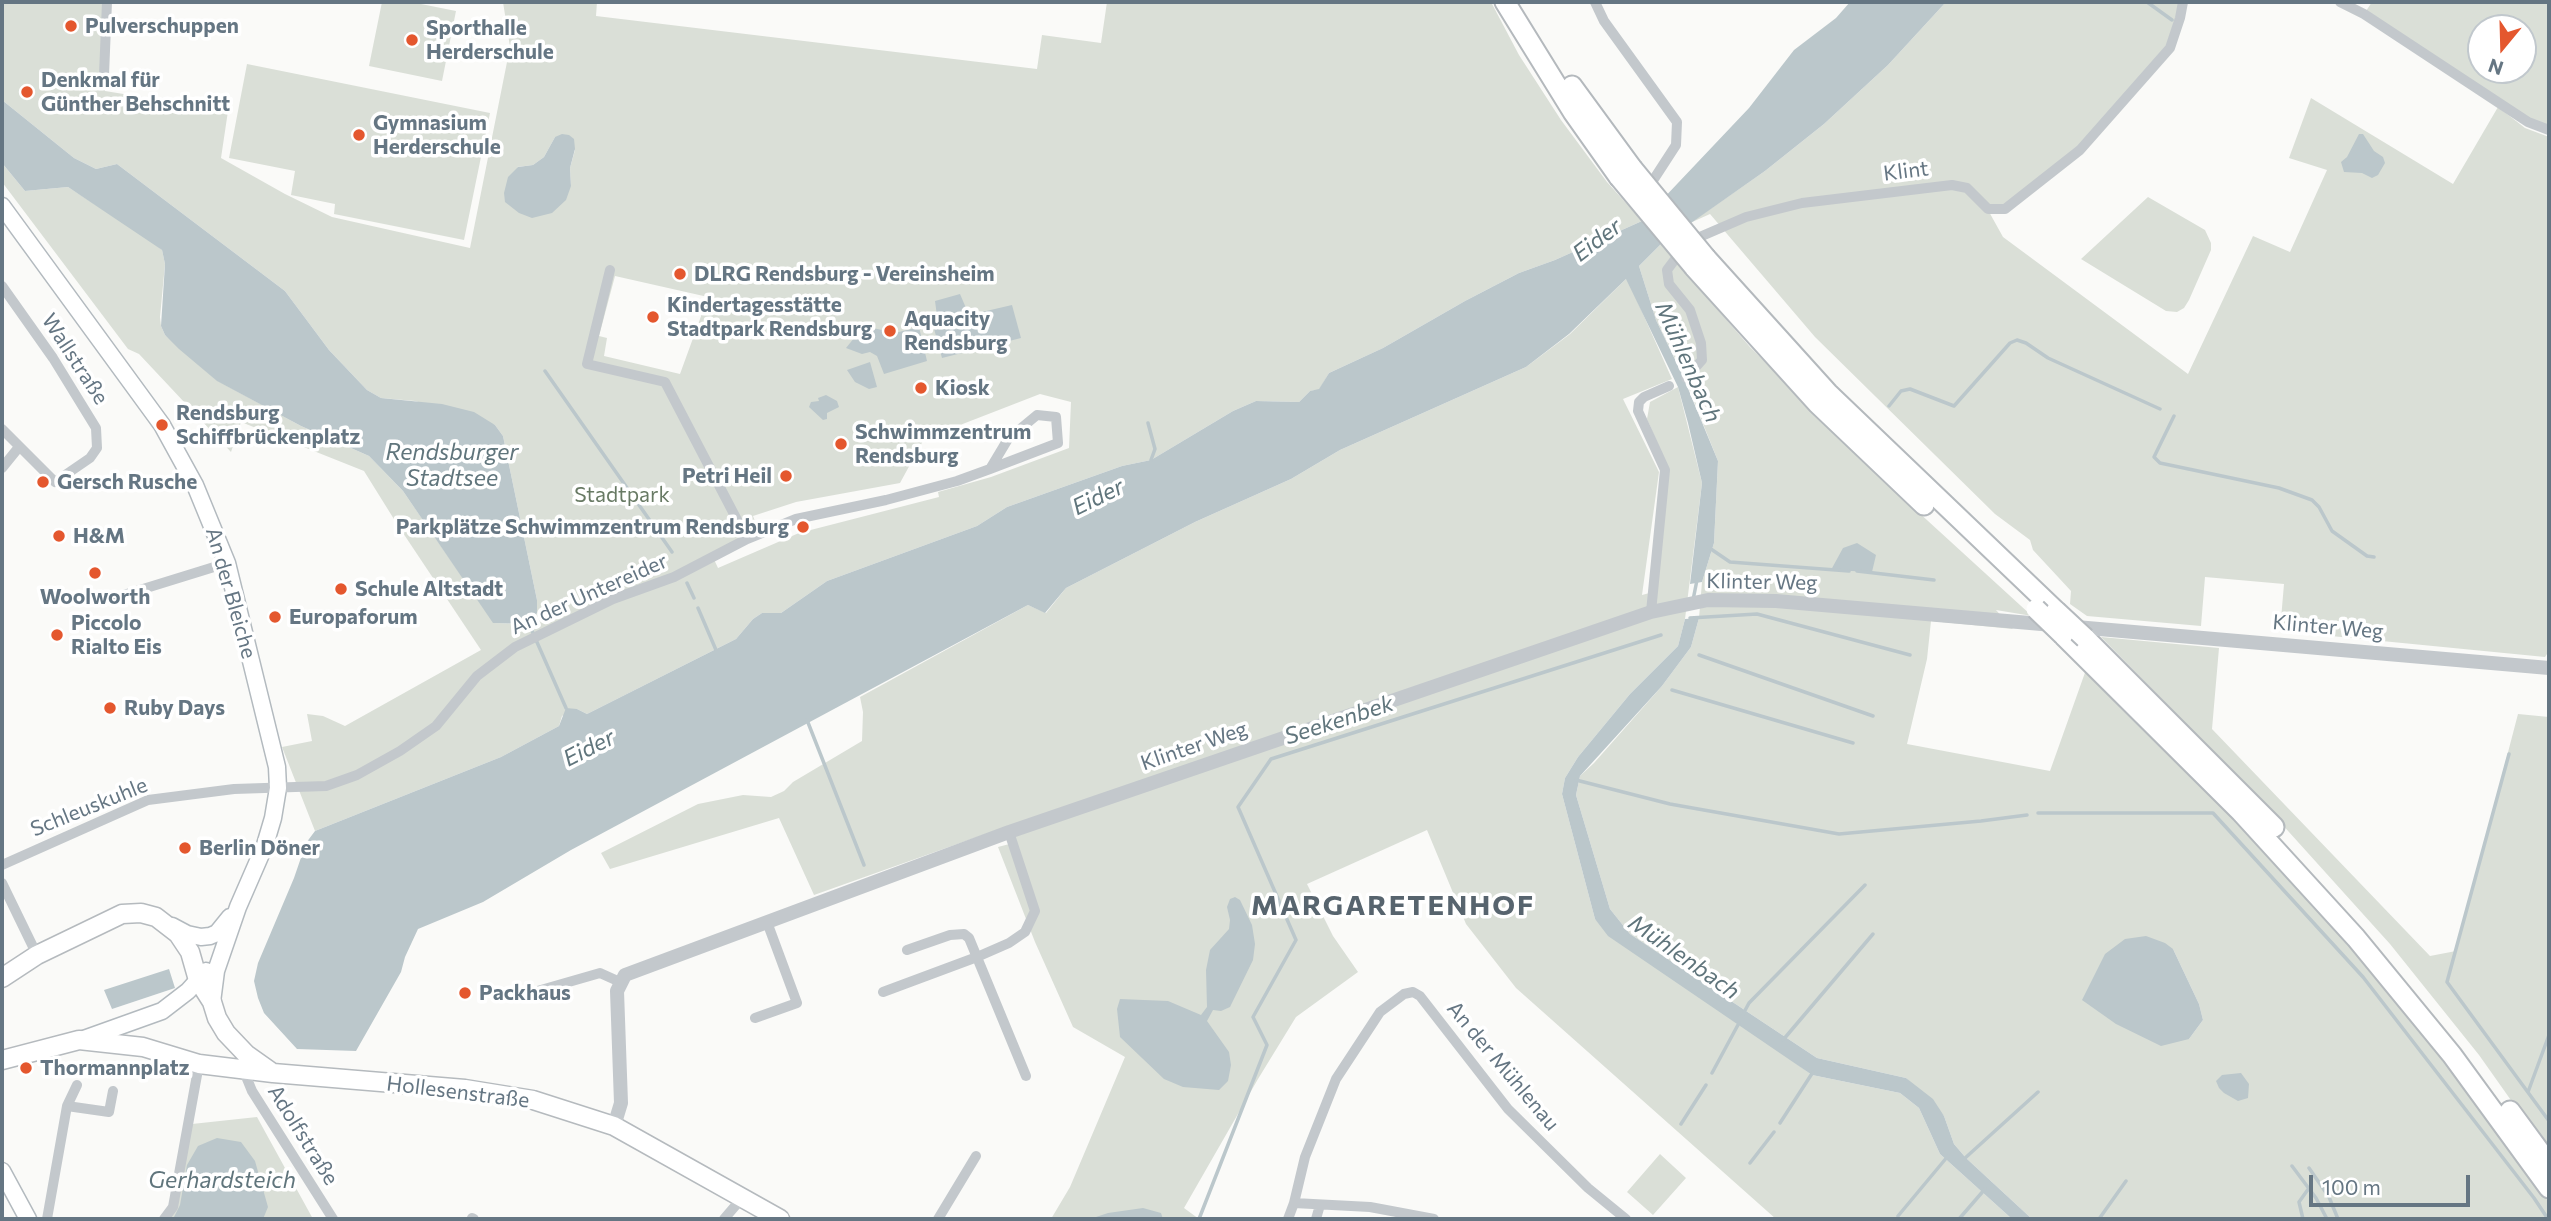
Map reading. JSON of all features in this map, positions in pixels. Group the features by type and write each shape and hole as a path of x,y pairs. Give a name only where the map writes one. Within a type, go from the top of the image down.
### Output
{"highway":[{"path":"1505,2 1573,112 1852,437 2036,609 2241,811 2356,938 2452,1055 2549,1188"},
{"path":"1520,2 1626,173"},
{"path":"1700,262 1828,393 2085,638 2250,802 2365,929 2462,1048 2549,1164"}],"main road":[{"name":"An der Bleiche","path":"2,206 162,425 195,485 227,564 277,767 278,788 265,845 220,957 198,980"},
{"path":"2,978 37,956 121,914 141,913 156,917 187,934 201,937 218,933 238,907"},
{"path":"156,917 178,934 190,952 198,980 226,1032 246,1054 273,1073"},
{"path":"212,1002 220,957"},
{"path":"2,1060 79,1040 162,1011 181,998 198,980"},
{"name":"Hollesenstraße","path":"79,1040 143,1047 199,1064 465,1089 533,1100 614,1126 780,1219"},
{"path":"2,1171 28,1219"}],"street":[{"path":"106,85 104,75 107,2"},
{"path":"1595,2 1604,21 1676,122 1676,145 1652,182 1627,200"},
{"name":"Klint","path":"1686,378 1702,360 1701,343 1690,310 1669,284 1667,270 1688,242 1746,217 1802,203 1952,185 1968,188 1988,209 2005,209 2080,150 2170,48 2183,2"},
{"path":"2340,2 2364,14 2528,122 2549,130"},
{"path":"610,270 587,364 665,382 747,539"},
{"name":"Wallstraße","path":"2,286 96,428 97,447 90,458 55,482 19,447"},
{"path":"1651,612 1665,470 1638,411 1639,402 1644,397 1669,386"},
{"name":"An der Untereider","path":"278,788 326,786 357,775 400,751 436,726 477,676 515,648 613,599 674,577 747,539 796,519 886,500 957,481 990,469 1058,443 1056,417 1037,415 1008,439 990,469"},
{"path":"2,429 19,447 2,468"},
{"path":"101,602 227,564"},
{"name":"Klinter Weg","path":"620,982 625,975 1009,832 1570,637 1651,612 1708,600 1870,607 2032,624 2549,668"},
{"name":"Schleuskuhle","path":"2,865 148,800 234,789 278,788"},
{"path":"883,992 977,957 1009,943 1025,932 1034,911 1009,832"},
{"path":"2,883 37,956"},
{"path":"755,1018 797,1003 767,922"},
{"path":"908,950 957,933 969,937 1026,1076"},
{"path":"534,992 600,973 620,982 617,996 621,1103 614,1126"},
{"name":"An der Mühlenau","path":"1294,1203 1305,1157 1336,1079 1380,1012 1404,994 1413,992 1420,996 1508,1109 1580,1181 1625,1219"},
{"path":"164,1219 173,1208 199,1064"},
{"name":"Adolfstraße","path":"243,1069 252,1091 333,1219"},
{"path":"47,1219 67,1106 77,1085"},
{"path":"67,1106 109,1112 113,1091"},
{"path":"938,1219 976,1156"},
{"path":"724,1219 742,1198"},
{"path":"1289,1219 1294,1203 1370,1207 1434,1219"},
{"path":"1316,1219 1320,1205"}],"green space":[{"name":"Stadtpark","path":"2,2 103,2 105,91 228,111 221,158 332,217 470,248 510,47 503,2 597,2 596,16 1037,69 1042,35 1101,43 1107,2 1491,2 1519,55 1561,120 1607,182 1642,221 1519,273 1465,301 1383,348 1329,373 1319,390 1310,391 1299,402 1256,401 1233,411 1151,460 1122,466 1007,507 977,526 827,581 781,613 762,613 753,619 736,639 587,714 577,709 562,716 559,726 501,757 315,831 282,747 312,741 307,714 323,716 345,726 481,650 364,471 241,422 231,452 139,354 128,349 2,182 2,163 25,191 68,187 153,242 162,250 165,264 160,317 165,335 218,381 301,426 369,456 403,491 494,623 528,624 537,613 537,600 503,436 495,425 415,401 381,398 367,390 329,350 285,291 117,164 96,169 74,158 2,100","holes":["555,137 575,150 570,168 571,186 517,167 533,165 544,157","615,276 708,297 680,374 604,356 607,338 599,336","1040,394 1071,402 1069,448 991,477 938,492 939,497 799,533 718,568 711,553 758,529 753,516 796,502 900,483 924,439"]},
{"name":"Sporthalle Herderschule","path":"382,2 411,2 456,11 442,81 369,66"},
{"path":"1946,2 2183,2 2170,48 2080,150 2005,209 1988,210 2003,237 2188,374 2253,236 2290,252 2327,170 2289,158 2311,98 2453,184 2498,107 2525,128 2549,137 2549,651 2545,657 2280,631 2284,584 2205,577 2201,626 2087,616 2070,604 2071,591 2033,550 2030,540 1995,514 1815,337 1710,214 1690,223 1765,171 1824,124 1888,65"},
{"path":"2372,2 2549,2 2549,130 2476,84 2537,84 2537,14 2467,14 2467,79 2364,14"},
{"path":"247,64 490,113 464,240 334,214 335,204 291,195 295,171 229,158"},
{"path":"2148,197 2205,230 2211,243 2211,250 2189,300 2184,308 2177,312 2166,311 2081,259"},
{"path":"1661,244 1750,347 1893,489 2032,616 1996,610 2013,629 1931,621 1927,659 1907,744 2050,771 2087,667 2219,803 2377,977 2523,1162 2549,1203 2549,1219 2032,1219 1966,1158 1954,1144 1944,1116 1906,1078 1817,1058 1630,934 1610,909 1576,795 1580,776 1662,686 1691,647 1699,618 1702,582 1714,543 1718,461 1685,379 1656,320 1639,266","holes":["2173,949 2199,1004 2203,1020 2189,1039"]},
{"path":"1627,278 1672,379 1623,399 1659,472 1642,595 1657,591 1669,470 1647,419 1650,402 1678,387 1702,483 1685,619 1678,646 1630,694 1578,757 1565,778 1562,794 1595,919 1812,1075 1900,1093 1919,1108 1940,1154 2012,1219 1776,1219 1516,988 1466,924 1427,830 1307,884 1333,936 1358,972 1296,1017 1184,1208 1199,1219 1051,1219 1070,1187 1125,1057 1073,1027 1035,942 998,847 1017,842 1008,826 814,895 779,818 610,869 601,853 698,804 743,795 771,797 862,741 863,712 860,697 1028,605 1046,613 1066,588 1195,522 1291,479 1340,450 1526,367 1570,334"},
{"path":"2101,637 2219,648 2212,729 2430,956 2456,951 2518,714 2549,717 2549,1154 2479,1055 2390,944 2252,791"},
{"path":"257,1117 313,1219 168,1219 192,1124"},
{"path":"1660,1154 1686,1178 1653,1215 1627,1192"}],"water":[{"name":"Eider","path":"1850,2 1946,2 1888,65 1824,124 1765,171 1661,244 1639,266 1656,320 1718,461 1714,543 1702,582 1690,584 1702,483 1688,423 1678,387 1626,279 1569,334 1526,367 1340,450 1291,479 1195,522 1066,588 1045,613 1028,605 571,850 483,902 418,929 401,972 356,1051 297,1049 264,1013 254,981 258,963 306,843 315,831 501,757 559,726 566,708 587,714 736,639 753,619 762,613 781,613 827,581 977,526 1007,507 1122,466 1151,460 1233,411 1256,401 1299,402 1310,391 1319,389 1329,373 1383,348 1465,301 1519,273 1642,221 1749,108 1794,50 1836,18"},
{"name":"Rendsburger Stadtsee","path":"2,100 74,158 96,169 117,164 285,291 329,350 367,390 381,398 442,404 474,412 495,425 503,436 537,600 537,613 529,624 493,623 403,491 369,456 301,426 217,381 179,349 165,335 161,326 165,264 162,250 68,187 25,191 2,163"},
{"path":"562,134 574,139 575,149 570,168 571,186 566,200 552,213 532,218 519,213 505,202 508,177 518,167 533,165 544,157 555,137"},
{"path":"2359,134 2363,134 2385,163 2378,175 2372,178 2362,173 2344,172 2341,162 2347,157"},
{"path":"960,294 969,315 1012,305 1021,338 942,358 933,325 938,323 935,301"},
{"path":"919,327 927,361 884,374 877,356 870,352 862,354 846,348 859,332 873,328 895,333"},
{"path":"870,362 877,387 869,389 855,382 847,370"},
{"path":"826,395 837,401 839,407 827,413 827,419 823,420 809,407 811,402 819,401 818,398"},
{"path":"1857,543 1876,555 1872,572 1831,570 1843,548"},
{"path":"1699,618 1691,647 1662,686 1580,776 1576,795 1610,909 1630,934 1817,1058 1906,1078 1933,1099 1944,1116 1954,1144 1966,1158 2032,1219 2012,1219 1940,1154 1919,1108 1900,1093 1812,1075 1608,936 1595,919 1562,794 1565,778 1578,757 1630,694 1678,646 1685,619"},
{"path":"1235,897 1240,900 1252,925 1255,944 1253,960 1230,1007 1221,1011 1213,1010 1207,1021 1229,1052 1231,1065 1228,1081 1219,1090 1183,1087 1164,1079 1120,1037 1117,1009 1120,999 1168,1001 1201,1015 1207,1007 1206,970 1210,950 1229,929 1227,907 1230,899"},
{"path":"2146,936 2173,949 2199,1004 2203,1020 2189,1039 2161,1046 2116,1024 2082,1000 2105,954 2125,939"},
{"path":"169,969 175,988 112,1009 104,990"},
{"path":"2241,1073 2249,1084 2248,1098 2238,1101 2224,1093 2216,1081 2222,1075"},
{"name":"Gerhardsteich","path":"217,1138 241,1142 255,1161 268,1207 263,1219 173,1219 180,1205 187,1165 198,1146"},
{"path":"1143,1208 1161,1213 1163,1219 1090,1219 1108,1213"}],"waterway":[{"path":"2147,2 2172,20"},
{"path":"1889,406 1901,391 1910,389 1954,406 2010,343 2017,340 2048,358 2160,409"},
{"path":"545,371 672,552"},
{"path":"2174,416 2154,457 2160,463 2279,488 2312,500 2332,531 2367,556 2374,557"},
{"path":"1148,423 1155,449 1151,460"},
{"path":"1708,547 1730,562 1849,571"},
{"path":"1857,571 1934,580"},
{"name":"Mühlenbach","path":"1693,600 1697,580"},
{"path":"687,583 694,598"},
{"path":"698,608 716,650"},
{"path":"1690,618 1757,614 1910,655"},
{"path":"529,624 566,708"},
{"name":"Seekenbek","path":"1199,1219 1267,1045 1253,1017 1296,940 1238,807 1271,759 1661,635"},
{"path":"1699,655 1873,716"},
{"path":"1672,690 1853,743"},
{"path":"807,720 864,865"},
{"path":"2509,754 2447,982 2549,1121"},
{"path":"1576,780 1670,804 1839,834 2027,815"},
{"path":"2038,813 2213,813 2363,977 2548,1219"},
{"path":"1742,1016 1749,1003 1865,885"},
{"path":"1783,1040 1873,934"},
{"path":"1712,1073 1739,1023"},
{"path":"2528,1092 2549,1035"},
{"path":"1780,1123 1813,1072"},
{"path":"1681,1124 1706,1085"},
{"path":"1964,1159 2038,1092"},
{"path":"1750,1163 1774,1132"},
{"path":"1898,1216 1948,1156"},
{"path":"2292,1166 2316,1198 2327,1219"},
{"path":"2309,1168 2329,1197 2338,1219"},
{"path":"2099,1219 2126,1181"},
{"path":"2303,1219 2299,1202 2309,1188"},
{"path":"1959,1219 1985,1189"}],"place":[{"name":"Pulverschuppen","path":"71,26"},
{"name":"Sporthalle Herderschule","path":"412,40"},
{"name":"Denkmal für Günther Behschnitt","path":"27,92"},
{"name":"Gymnasium Herderschule","path":"359,135"},
{"name":"DLRG Rendsburg - Vereinsheim","path":"680,274"},
{"name":"Kindertagesstätte Stadtpark Rendsburg","path":"653,317"},
{"name":"Aquacity Rendsburg","path":"890,331"},
{"name":"Kiosk","path":"921,388"},
{"name":"Rendsburg Schiffbrückenplatz","path":"162,425"},
{"name":"Schwimmzentrum Rendsburg","path":"841,444"},
{"name":"Petri Heil","path":"786,476"},
{"name":"Gersch Rusche","path":"43,482"},
{"name":"Parkplätze Schwimmzentrum Rendsburg","path":"803,527"},
{"name":"H&M","path":"59,536"},
{"name":"Woolworth","path":"95,573"},
{"name":"Schule Altstadt","path":"341,589"},
{"name":"Europaforum","path":"275,617"},
{"name":"Piccolo Rialto Eis","path":"57,635"},
{"name":"Ruby Days","path":"110,708"},
{"name":"Berlin Döner","path":"185,848"},
{"name":"Packhaus","path":"465,993"},
{"name":"Thormannplatz","path":"26,1068"}],"district":[{"name":"MARGARETENHOF","path":"1393,906"}]}
